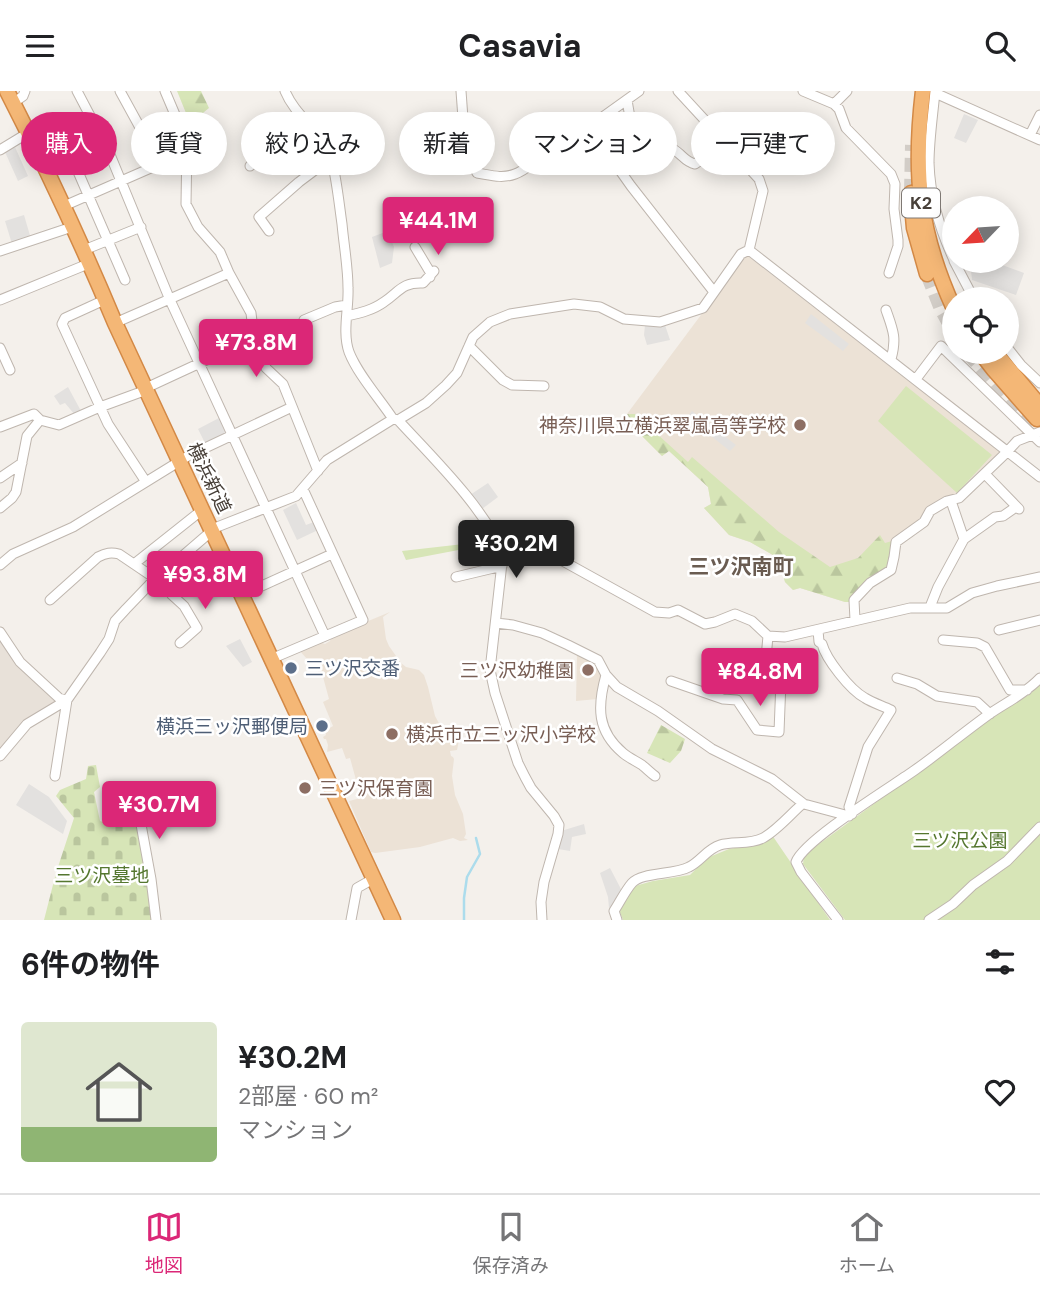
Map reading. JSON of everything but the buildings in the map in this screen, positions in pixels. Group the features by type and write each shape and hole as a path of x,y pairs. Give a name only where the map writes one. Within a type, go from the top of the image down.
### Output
{"highway":[{"name":"横浜新道","path":"0,92 21,127"},
{"name":"K2","path":"931,92 920,121 919,174 924,222 945,287"},
{"name":"横浜新道","path":"10,97 21,123"},
{"name":"横浜新道","path":"43,175 83,267 242,595 370,880 385,920"},
{"name":"横浜新道","path":"47,175 84,250 143,390"},
{"name":"K2","path":"911,193 914,227 927,274"},
{"path":"930,245 952,287"},
{"path":"989,364 1038,427"},
{"path":"1002,364 1038,427"},
{"name":"横浜新道","path":"176,462 197,515 210,532 326,797 393,920"}],"street":[{"path":"10,97 23,96 25,91"},
{"path":"78,91 89,112"},
{"path":"120,91 132,112"},
{"path":"164,91 173,112"},
{"path":"285,91 298,112"},
{"path":"461,91 465,146 477,173 500,177 510,175"},
{"path":"610,112 639,91"},
{"path":"678,91 697,112"},
{"path":"803,91 834,104 839,109 846,128 891,174 895,184 894,209 898,246 888,272"},
{"path":"834,104 847,91"},
{"path":"942,232 929,163 931,92 1040,140"},
{"path":"627,100 638,138 647,145 672,148 691,163"},
{"path":"1030,135 1040,115"},
{"path":"0,150 21,142"},
{"path":"117,171 170,300 325,636"},
{"path":"80,175 125,280"},
{"path":"64,207 133,175"},
{"path":"187,175 186,204 198,227 220,252 251,313 254,338 266,368 284,384 318,471"},
{"path":"269,231 259,217 308,175"},
{"path":"334,175 349,290 347,316 350,353 396,419 479,513 498,541 503,554 490,670 518,763 531,788 559,825 544,881 542,920"},
{"path":"623,175 713,292"},
{"path":"749,250 763,191 762,184 754,175"},
{"path":"84,250 141,227"},
{"path":"0,251 66,229"},
{"path":"347,316 366,312 384,302 403,286 423,282 432,274 415,247"},
{"path":"0,756 27,724 67,700 109,639 115,621 158,577 210,532 296,496 327,460 426,403 457,373 473,337 490,322 510,314 574,304 600,307 624,319 660,322 702,308 741,254 749,250"},
{"path":"749,250 1040,477"},
{"path":"0,300 83,267"},
{"path":"115,323 229,272"},
{"path":"100,302 65,318 62,324 108,424 146,482"},
{"path":"0,428 34,414 40,420 59,425 143,390 254,338 278,329 298,331 304,320 335,307 348,305"},
{"path":"886,310 895,335 891,359"},
{"path":"469,346 503,380 512,385 544,386"},
{"path":"855,620 854,600 870,583 891,570 896,542 924,522 930,511 947,501 959,498 1017,441 1038,427 941,346 916,379"},
{"path":"0,348 10,370"},
{"path":"1019,362 1040,383"},
{"path":"0,565 13,554 73,527 176,462 292,407"},
{"path":"0,507 16,492 27,436 40,420"},
{"path":"0,478 22,463"},
{"path":"930,607 964,538 995,517 1018,509 985,474"},
{"path":"271,659 363,620 303,489"},
{"path":"951,501 964,538"},
{"path":"134,564 197,515"},
{"path":"498,541 552,555 655,612 668,613 678,610 705,624 735,614 752,621 768,636 785,637 910,608 947,608 972,593 1040,577"},
{"path":"50,600 98,557 113,552 120,554 158,577 184,605 197,628 180,643"},
{"path":"242,595 332,554"},
{"path":"456,577 502,566"},
{"path":"999,630 1040,620"},
{"path":"496,623 542,633 598,660 617,687 658,711 712,749 772,779 802,803 850,815"},
{"path":"818,630 819,642 822,643 825,653 854,690 864,698 891,710 868,747 849,807 850,815"},
{"path":"0,632 20,663 60,698 67,700"},
{"path":"671,681 723,699 737,700 757,730 779,732 781,681 764,680 768,636"},
{"path":"943,640 977,643 985,647 1010,690 1028,690"},
{"path":"606,675 601,694 602,726 612,743 655,776"},
{"path":"897,678 917,684 937,696 976,702 990,714"},
{"path":"838,920 800,872 796,862 799,855 990,714 1028,690 1040,678"},
{"path":"55,776 67,700"},
{"path":"617,920 614,911 633,881 689,867 717,846 763,838 802,803"},
{"path":"138,808 156,920"},
{"path":"929,920 1007,861 1040,827"},
{"path":"351,920 356,888 370,880"}],"shaded area":[{"path":"964,114 978,120 966,143 954,138"},
{"path":"15,147 21,160 21,175 28,176 18,181 5,152"},
{"path":"24,215 31,239 12,244 5,221"},
{"path":"388,231 394,247 392,263 380,268 372,237"},
{"name":"神奈川県立横浜翠嵐高等学校","path":"745,256 1000,452 957,496 925,510 921,520 892,541 888,569 845,602 800,588 793,590 785,582 778,558 750,542 729,535 704,508 711,504 708,487 669,451 662,456 642,436 627,414"},
{"path":"971,273 1024,273 1019,287 993,287 972,280"},
{"path":"811,314 849,344 843,351 805,323"},
{"path":"645,325 665,325 670,340 647,345"},
{"path":"68,387 81,411 75,415 65,403 60,405 54,396"},
{"path":"692,411 736,445 730,451 687,417"},
{"path":"219,418 226,434 205,443 198,429"},
{"path":"488,483 498,497 482,509 470,495"},
{"path":"296,503 306,525 314,522 318,530 297,540 283,510"},
{"name":"横浜市立三ッ沢小学校","path":"390,612 383,617 389,646 401,663 419,670 424,675 435,716 441,727 456,731 460,735 457,750 450,751 454,759 452,776 455,795 463,814 466,834 464,838 468,840 453,838 420,847 375,853 371,852 349,801 361,798 350,758 346,759 342,748 327,752 328,745 323,737 326,735 325,731 333,726 323,702 329,699 323,677 299,650 319,642 325,644 332,636"},
{"path":"0,639 56,703 23,724 0,750"},
{"path":"240,639 252,662 243,667 226,646"},
{"name":"三ツ沢幼稚園","path":"577,654 595,662 603,678 597,699 576,701"},
{"path":"29,784 49,797 67,821 63,834 16,805"},
{"path":"584,824 586,834 572,837 570,851 558,849 561,831"},
{"path":"610,868 622,891 614,906 609,908 600,873"}],"green space":[{"path":"177,91 201,91 209,108 204,112 186,112"},
{"path":"906,386 992,455 957,493 878,421"},
{"path":"627,414 635,414 688,462 692,457 779,532 830,567 858,558 880,535 885,543 892,541 888,569 852,602 800,588 793,590 785,582 778,558 750,542 729,535 704,508 711,504 708,487 669,451 662,456 642,436"},
{"path":"490,541 490,544 406,560 402,551"},
{"name":"三ツ沢公園","path":"1040,684 1040,920 845,920 803,864 804,855"},
{"path":"661,725 685,739 681,751 670,763 647,753"},
{"name":"三ツ沢墓地","path":"96,765 100,787 94,792 100,821 109,824 136,810 153,920 44,920 74,818 56,796 60,790 86,779 88,766"},
{"path":"772,835 830,920 623,920 619,910 635,886 690,875 707,858 729,849 758,844"}],"waterway":[{"path":"464,920 467,877 480,854 476,838"}],"tunnel":[{"path":"911,193 912,145"},
{"path":"927,274 942,311"},
{"path":"978,364 1040,434"}],"place":[{"name":"神奈川県立横浜翠嵐高等学校","path":"800,425"},
{"name":"三ツ沢交番","path":"291,668"},
{"name":"三ツ沢幼稚園","path":"588,670"},
{"name":"横浜三ッ沢郵便局","path":"322,726"},
{"name":"横浜市立三ッ沢小学校","path":"392,734"},
{"name":"三ツ沢保育園","path":"305,788"}],"district":[{"name":"三ツ沢南町","path":"741,567"}]}
